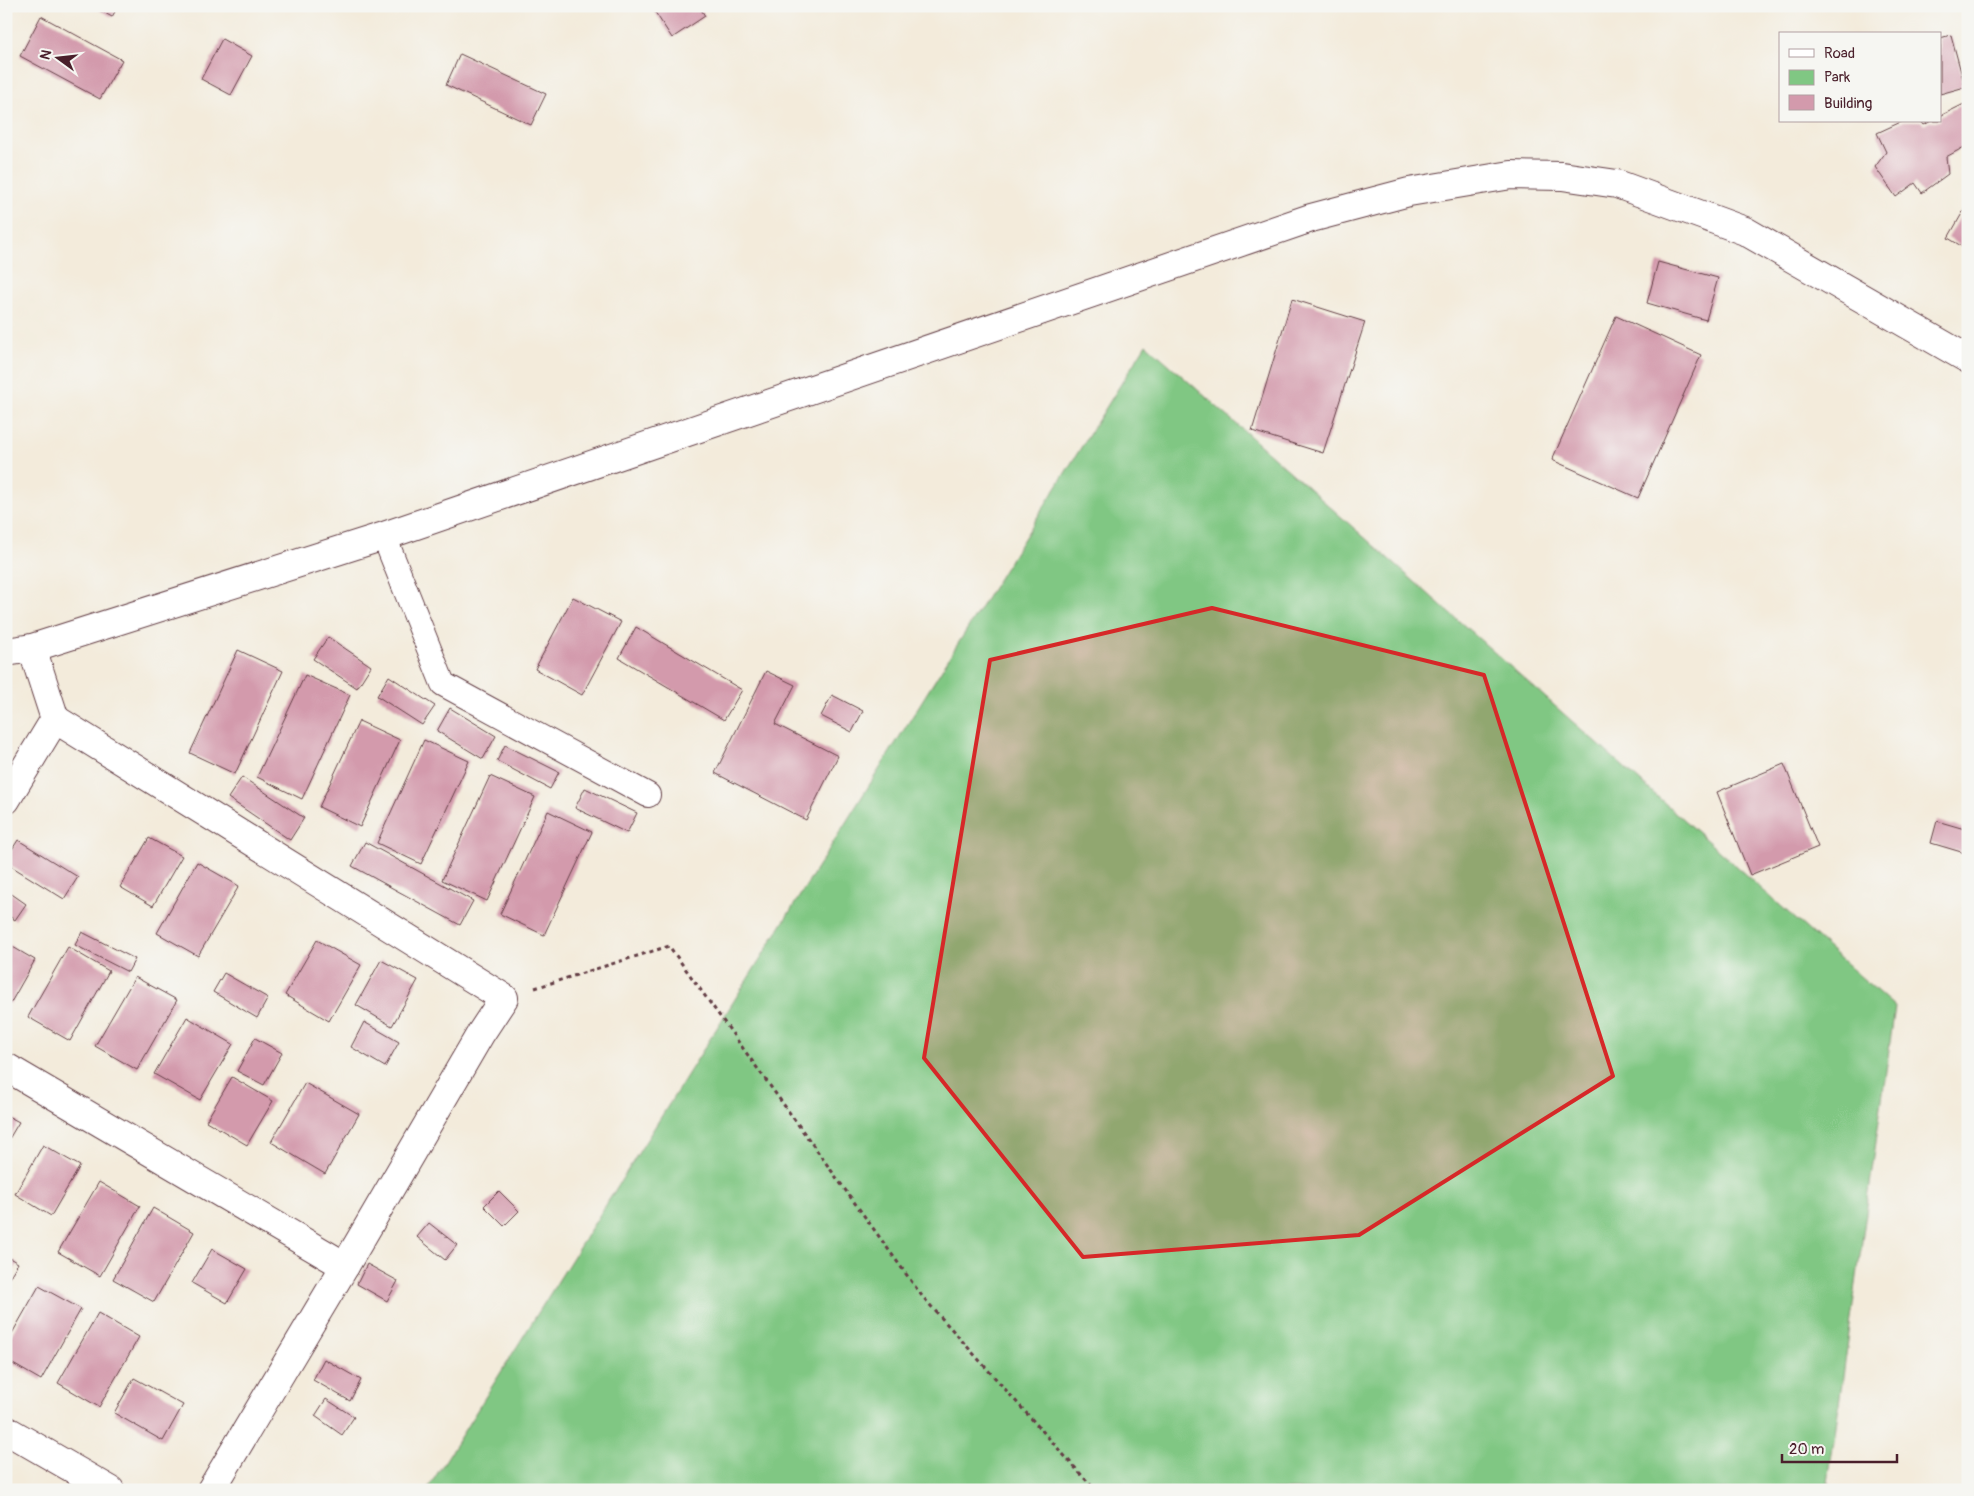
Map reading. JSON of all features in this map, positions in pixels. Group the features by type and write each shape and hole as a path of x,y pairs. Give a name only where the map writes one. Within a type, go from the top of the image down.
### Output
{"street":[{"path":"212,1490 481,1032 504,998 55,718 19,650 384,536 1311,218 1409,192 1511,175 1562,176 1617,184 1745,231 1968,359"},
{"path":"6,800 55,718"},
{"path":"6,1067 345,1266"},
{"path":"6,1430 110,1490"}],"lane":[{"path":"384,536 443,684 648,795"}],"path":[{"path":"504,998 669,946 922,1296 1095,1490"}],"highlighted area":[{"path":"1212,608 1484,675 1613,1076 1359,1235 1083,1257 924,1058 990,660"}],"green space":[{"path":"1146,344 1895,1007 1827,1490 427,1490"}],"building":[{"path":"92,6 118,6 112,17"},
{"path":"651,6 699,6 705,16 672,38"},
{"path":"41,16 122,60 100,99 20,56"},
{"path":"1951,35 1965,87 1942,93 1942,37"},
{"path":"222,39 252,56 231,95 201,79"},
{"path":"460,54 546,94 531,125 446,85"},
{"path":"1968,102 1968,145 1946,157 1948,174 1922,193 1915,183 1896,197 1875,167 1886,152 1877,133 1901,122 1922,122 1924,125 1929,122 1942,122 1942,115"},
{"path":"1968,203 1968,250 1948,238"},
{"path":"1658,262 1718,278 1706,320 1647,303"},
{"path":"1292,299 1365,322 1323,453 1252,431"},
{"path":"1616,316 1701,355 1638,498 1552,460"},
{"path":"573,597 621,622 582,695 535,669"},
{"path":"636,627 742,690 724,720 619,658"},
{"path":"328,637 371,666 357,688 313,659"},
{"path":"238,650 283,671 235,774 190,753"},
{"path":"766,671 795,685 775,724 838,756 806,820 715,773"},
{"path":"305,675 350,695 302,799 257,777"},
{"path":"389,676 435,706 422,725 377,696"},
{"path":"832,695 863,711 852,732 821,716"},
{"path":"450,708 496,736 483,759 437,731"},
{"path":"359,721 400,740 360,827 319,807"},
{"path":"424,740 469,761 421,864 377,843"},
{"path":"505,745 559,772 550,789 497,761"},
{"path":"1784,764 1818,847 1750,875 1717,792"},
{"path":"490,776 535,797 487,901 442,880"},
{"path":"242,777 304,818 290,840 228,798"},
{"path":"585,788 637,813 627,833 575,808"},
{"path":"548,811 592,832 544,935 500,914"},
{"path":"1937,821 1968,830 1968,854 1931,843"},
{"path":"149,838 182,856 153,906 120,887"},
{"path":"18,840 78,877 64,899 6,863 6,859"},
{"path":"365,842 473,901 460,925 352,866"},
{"path":"197,862 239,886 198,956 157,933"},
{"path":"6,890 26,904 15,920 6,914"},
{"path":"82,932 135,959 128,972 75,945"},
{"path":"317,940 361,965 329,1021 285,995"},
{"path":"6,943 35,960 10,1004 6,1001"},
{"path":"68,947 109,971 70,1041 28,1017"},
{"path":"381,960 418,980 392,1026 356,1005"},
{"path":"224,973 268,998 257,1018 213,992"},
{"path":"135,977 177,1000 137,1070 95,1046"},
{"path":"187,1017 233,1044 200,1100 154,1074"},
{"path":"364,1022 399,1042 385,1067 351,1047"},
{"path":"255,1038 282,1053 264,1085 237,1071"},
{"path":"232,1077 273,1101 247,1145 206,1121"},
{"path":"305,1083 359,1114 325,1174 271,1142"},
{"path":"6,1115 19,1122 6,1144"},
{"path":"43,1145 80,1166 51,1216 15,1194"},
{"path":"99,1182 140,1206 100,1276 58,1252"},
{"path":"499,1191 519,1211 504,1226 484,1206"},
{"path":"153,1208 194,1232 154,1302 113,1279"},
{"path":"429,1223 457,1245 445,1260 417,1237"},
{"path":"212,1249 247,1269 227,1303 192,1283"},
{"path":"6,1256 18,1263 6,1283"},
{"path":"367,1264 398,1281 387,1301 357,1284"},
{"path":"39,1286 81,1309 41,1380 6,1360 6,1344"},
{"path":"98,1313 139,1337 99,1407 58,1383"},
{"path":"324,1359 361,1380 350,1401 313,1380"},
{"path":"134,1378 183,1405 163,1441 114,1413"},
{"path":"326,1399 354,1417 342,1435 315,1416"}]}
